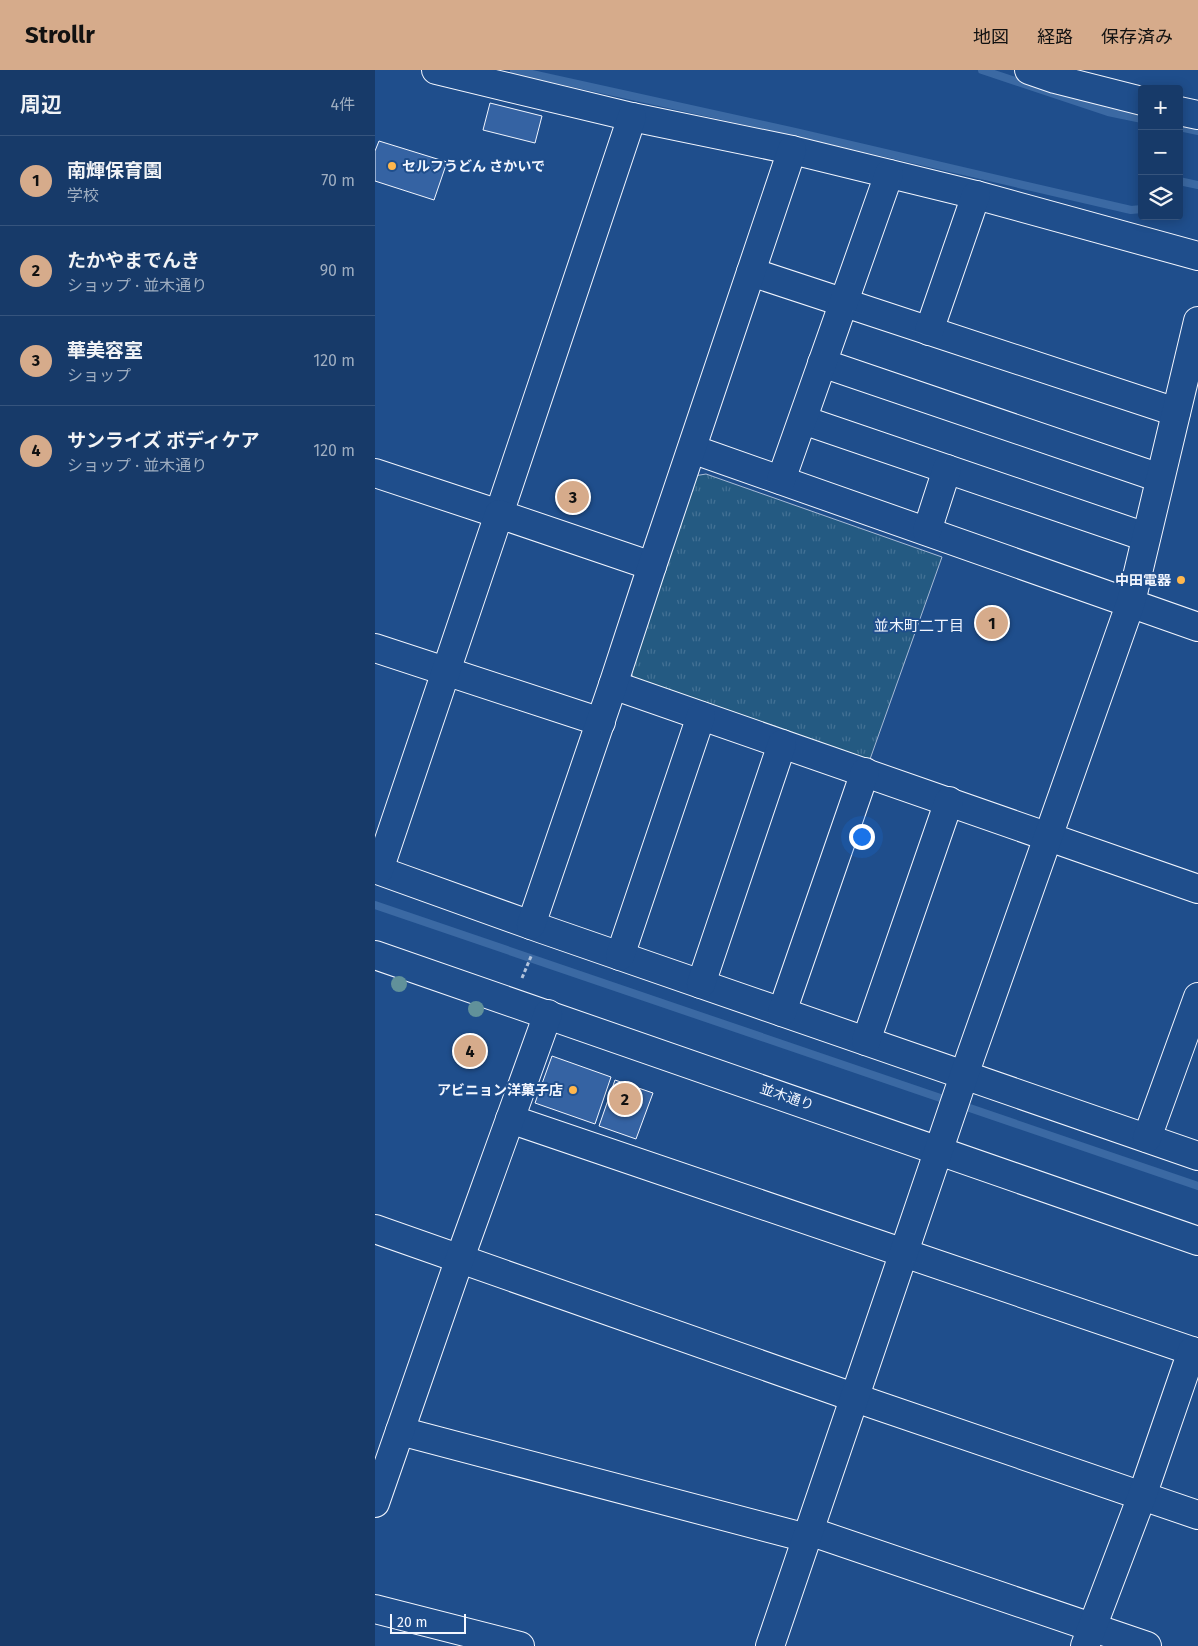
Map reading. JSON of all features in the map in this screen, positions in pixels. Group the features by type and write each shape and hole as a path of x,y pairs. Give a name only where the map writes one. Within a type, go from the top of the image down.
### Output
{"street":[{"path":"436,70 632,117 792,150 976,195 1198,256"},
{"path":"1029,70 1055,80 1138,101"},
{"path":"1183,112 1198,115"},
{"path":"632,117 447,670 377,870 866,1041 962,1082 1147,1138 1198,1156"},
{"path":"531,925 601,722 792,150"},
{"path":"781,480 889,174"},
{"path":"929,330 976,195"},
{"path":"751,272 1175,412"},
{"path":"770,1646 1047,836 1131,602 1198,321"},
{"path":"823,363 1161,478"},
{"path":"803,420 1146,537"},
{"path":"692,449 1198,627"},
{"path":"927,531 947,469"},
{"path":"375,473 652,566"},
{"path":"375,648 601,722"},
{"path":"613,685 1198,889"},
{"path":"620,956 701,716"},
{"path":"701,984 782,744"},
{"path":"782,1012 865,772"},
{"path":"866,1041 949,801"},
{"name":"並木通り","path":"375,955 1198,1240"},
{"path":"1147,1138 1198,997"},
{"path":"375,1503 459,1258 547,1014"},
{"path":"510,1119 1195,1352 1089,1636"},
{"path":"375,1229 1198,1515"},
{"path":"400,1431 808,1534 1089,1636 1147,1646"},
{"path":"375,1608 519,1646"}],"path":[{"path":"522,979 532,953"}],"green space":[{"path":"706,474 942,557 869,762 633,679 630,667 694,476"}],"building":[{"path":"490,103 542,116 535,143 483,130"},
{"path":"379,141 447,162 434,200 375,181 375,151"},
{"name":"アビニョン洋菓子店","path":"552,1056 611,1077 595,1124 535,1103"},
{"path":"615,1080 653,1093 636,1139 599,1126"}],"waterway":[{"path":"514,70 795,132 1131,210 1138,209"},
{"path":"982,70 1108,112 1138,118"},
{"path":"1183,128 1198,131"},
{"path":"1183,182 1198,185"},
{"path":"375,905 1198,1186"}],"place":[{"name":"セルフうどん さかいで","path":"392,166"},
{"name":"華美容室","path":"573,497"},
{"name":"中田電器","path":"1181,580"},
{"name":"南輝保育園","path":"992,623"},
{"name":"サンライズ ボディケア","path":"470,1051"},
{"name":"アビニョン洋菓子店","path":"573,1090"},
{"name":"たかやまでんき","path":"625,1099"}],"district":[{"name":"並木町二丁目","path":"919,626"}]}
